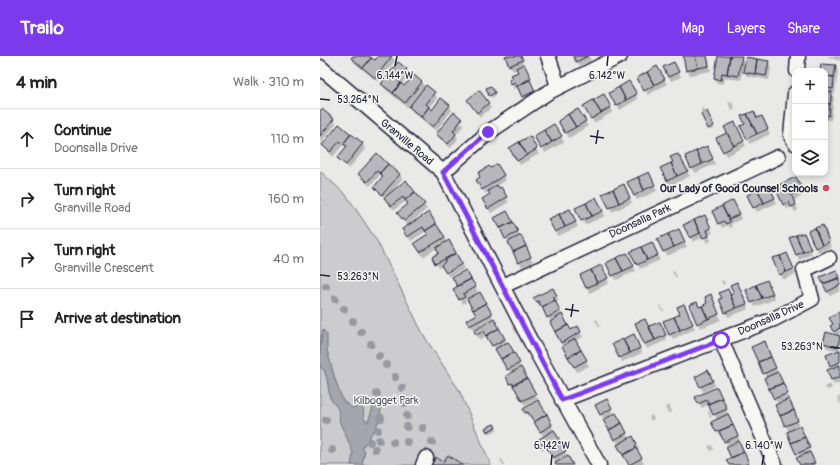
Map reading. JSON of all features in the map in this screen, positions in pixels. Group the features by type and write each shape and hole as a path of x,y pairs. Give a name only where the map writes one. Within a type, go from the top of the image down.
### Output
{"street":[{"path":"548,56 558,86"},
{"path":"443,172 488,132 558,86 620,56"},
{"path":"797,68 798,56"},
{"name":"Granville Road","path":"320,67 443,172 562,400 599,465"},
{"path":"793,140 791,136 794,104"},
{"name":"Doonsalla Park","path":"503,286 778,157"},
{"name":"Doonsalla Drive","path":"562,400 774,319 812,299 804,270 829,258"},
{"path":"721,340 775,465"}],"green space":[{"name":"Kilbogget Park","path":"320,171 347,196 377,241 424,336 459,390 491,465 320,465"}],"shaded area":[{"path":"323,330 327,334 327,350 343,401 352,408 360,406 363,409 364,419 368,422 373,407 377,404 381,406 381,413 377,424 362,449 365,451 362,465 351,465 353,453 340,423 338,409 330,398 324,370 320,367"}],"building":[{"path":"353,56 369,56 371,58 363,68 351,58"},
{"path":"378,56 392,56 375,78 363,68 371,58 375,60"},
{"path":"505,56 521,56 523,60 509,66"},
{"path":"573,56 588,56 576,62"},
{"path":"683,56 695,56 698,68 686,71"},
{"path":"695,56 707,56 709,66 698,68"},
{"path":"718,56 730,56 727,74 722,73 721,80 714,78"},
{"path":"730,56 742,56 738,76 727,74"},
{"path":"746,57 757,59 755,74 743,72"},
{"path":"757,59 769,61 766,76 755,74"},
{"path":"398,62 407,69 398,81 401,83 393,93 381,84"},
{"path":"674,62 679,72 668,77 663,67"},
{"path":"524,64 531,78 516,86 515,82 511,84 509,80 513,78 511,75 518,72 516,68"},
{"path":"821,64 836,65 834,77 828,76 828,68 820,68"},
{"path":"657,66 665,79 654,85 647,72"},
{"path":"647,72 654,85 644,91 637,78"},
{"path":"414,75 422,82 405,103 393,93 401,83 404,86"},
{"path":"828,76 834,77 833,89 828,88"},
{"path":"530,80 535,91 522,97 517,86"},
{"path":"629,81 637,94 626,100 619,87"},
{"path":"426,85 435,92 426,104 429,107 421,117 409,107"},
{"path":"491,86 495,93 489,96 486,88"},
{"path":"619,87 626,100 616,106 609,93"},
{"path":"479,90 489,103 477,113 467,100"},
{"path":"828,91 832,92 830,104 828,104"},
{"path":"604,94 611,107 601,113 593,100"},
{"path":"441,98 450,105 433,127 421,117 429,107 432,110"},
{"path":"593,100 601,113 591,119 583,106"},
{"path":"828,104 830,104 828,116"},
{"path":"322,109 334,119 320,136 320,111"},
{"path":"578,109 586,121 576,127 568,114"},
{"path":"707,111 714,126 708,129 701,114"},
{"path":"754,111 757,118 762,116 768,129 757,134 747,114"},
{"path":"454,112 462,119 453,131 456,134 448,144 436,134"},
{"path":"568,114 576,127 565,133 558,121"},
{"path":"747,114 757,134 747,139 740,126 745,124 741,116"},
{"path":"735,122 744,141 734,146 724,127"},
{"path":"339,124 351,134 343,144 340,141 330,152 322,145"},
{"path":"554,124 562,136 552,142 544,130"},
{"path":"544,130 552,142 541,149 534,136"},
{"path":"727,133 734,146 723,152 716,138"},
{"path":"351,134 363,143 346,165 337,158 347,146 343,144"},
{"path":"530,136 537,149 527,155 519,142"},
{"path":"519,142 527,155 517,161 509,148"},
{"path":"707,146 713,159 702,164 696,151"},
{"path":"696,151 702,164 691,169 685,156"},
{"path":"377,153 388,164 380,173 377,171 367,182 358,174"},
{"path":"678,154 688,171 677,176 670,157"},
{"path":"671,163 677,176 667,181 660,168"},
{"path":"388,164 400,174 382,195 374,187 383,176 380,173"},
{"path":"497,164 504,175 482,190 476,180 480,177 478,173 489,166 491,168"},
{"path":"649,172 655,185 644,190 638,177"},
{"path":"638,177 644,190 634,196 627,182"},
{"path":"796,177 803,190 792,195 785,182"},
{"path":"406,180 415,192 405,200 403,197 391,206 384,198"},
{"path":"785,182 796,205 791,207 789,202 783,205 775,187"},
{"path":"624,184 630,198 619,203 613,189"},
{"path":"768,184 775,198 764,203 758,190"},
{"path":"497,185 499,188 501,187 507,197 488,209 482,199 490,194 488,191"},
{"path":"613,189 619,203 609,208 602,194"},
{"path":"758,190 764,203 753,208 747,195"},
{"path":"415,192 425,204 404,221 397,213 408,204 405,200"},
{"path":"596,197 603,211 592,216 586,203"},
{"path":"733,200 740,214 729,219 722,206"},
{"path":"586,203 592,216 581,221 575,208"},
{"path":"722,206 730,222 726,224 724,221 718,224 712,211"},
{"path":"570,209 576,222 565,227 559,214"},
{"path":"507,211 513,222 500,228 494,218"},
{"path":"429,212 436,224 425,231 423,227 407,237 402,229"},
{"path":"559,214 565,227 555,232 548,219"},
{"path":"705,215 711,228 707,230 709,236 703,238 694,220"},
{"path":"694,220 700,233 690,238 683,225"},
{"path":"513,222 518,232 505,239 500,228"},
{"path":"436,224 445,237 420,252 414,243 428,234 425,231"},
{"path":"823,225 829,242 822,245 815,228"},
{"path":"815,228 822,245 815,248 808,231"},
{"path":"679,229 685,242 674,247 668,234"},
{"path":"804,233 811,249 803,252 796,235"},
{"path":"668,234 674,247 663,252 657,239"},
{"path":"521,235 526,246 513,252 508,242"},
{"path":"796,235 803,252 796,255 789,238"},
{"path":"449,240 456,253 435,264 432,257 439,253 436,248"},
{"path":"652,242 658,255 647,260 641,247"},
{"path":"526,246 531,257 518,263 513,252"},
{"path":"641,247 647,260 637,265 630,252"},
{"path":"456,253 462,264 446,273 441,265 445,262 444,261"},
{"path":"627,253 634,266 623,271 616,258"},
{"path":"787,253 794,269 786,272 780,256"},
{"path":"780,256 786,272 779,275 772,258"},
{"path":"616,258 623,271 612,276 606,263"},
{"path":"601,265 608,278 597,283 591,270"},
{"path":"466,270 471,279 457,286 452,277"},
{"path":"591,270 597,283 586,288 580,275"},
{"path":"836,270 840,277 823,284 820,277"},
{"path":"840,278 840,285 827,292 823,284"},
{"path":"471,279 476,287 463,294 465,297 459,300 453,289"},
{"path":"767,280 773,294 762,298 756,285"},
{"path":"737,282 747,304 736,308 730,295 734,293 730,285"},
{"path":"756,285 762,298 751,303 746,290"},
{"path":"553,288 557,296 553,297 555,300 542,307 538,301 536,302 533,298"},
{"path":"728,289 736,308 725,313 719,299 722,298 719,293"},
{"path":"480,292 486,303 473,310 467,299"},
{"path":"711,294 719,314 708,319 702,306 707,303 705,297"},
{"path":"555,300 560,311 547,318 542,307"},
{"path":"697,302 699,307 702,306 708,319 697,324 689,305"},
{"path":"486,303 492,314 469,326 466,320 476,315 473,310"},
{"path":"684,304 693,324 680,330 674,317 680,314 677,307"},
{"path":"839,311 840,329 839,328 834,332 830,326 833,324 829,318"},
{"path":"562,314 568,325 555,332 550,322"},
{"path":"674,317 680,330 669,335 663,321"},
{"path":"494,318 499,328 486,336 484,331 476,335 474,331"},
{"path":"645,319 655,340 644,344 635,323"},
{"path":"660,322 666,335 655,340 649,326"},
{"path":"568,325 571,330 578,326 581,332 561,343 555,332"},
{"path":"499,328 505,339 492,346 486,336"},
{"path":"826,332 840,336 838,347 823,343"},
{"path":"634,334 640,348 630,353 623,339"},
{"path":"575,339 581,350 568,357 562,346"},
{"path":"623,339 630,353 619,358 612,344"},
{"path":"765,341 771,357 758,362 751,347"},
{"path":"508,342 514,352 501,359 495,349"},
{"path":"581,350 587,360 574,367 568,357"},
{"path":"840,350 840,362 830,366 826,355"},
{"path":"514,352 520,363 507,370 501,359"},
{"path":"771,357 776,368 763,374 758,362"},
{"path":"840,365 840,377 831,380 827,370"},
{"path":"521,367 527,378 513,385 512,383 509,384 506,376"},
{"path":"708,370 713,381 700,387 695,377"},
{"path":"778,372 783,383 769,389 764,378"},
{"path":"527,378 536,394 522,401 513,385"},
{"path":"783,383 788,393 774,399 769,389"},
{"path":"717,387 722,398 708,404 707,400 698,404 695,397"},
{"path":"722,398 727,409 713,415 708,404"},
{"path":"607,399 612,408 600,415 595,405"},
{"path":"789,399 794,410 780,416 775,405"},
{"path":"538,400 547,414 534,422 528,412 525,413 523,409"},
{"path":"794,410 798,421 785,426 780,416"},
{"path":"616,413 622,423 609,430 603,420"},
{"path":"547,414 552,425 540,432 534,422"},
{"path":"728,414 733,425 716,432 711,422"},
{"path":"622,423 627,433 614,440 609,430"},
{"path":"494,424 496,427 487,432 485,428"},
{"path":"733,425 738,436 724,442 719,431"},
{"path":"800,426 805,437 791,443 787,432"},
{"path":"554,430 560,441 547,448 544,443 538,446 536,441"},
{"path":"633,436 637,444 635,446 636,448 623,455 617,445"},
{"path":"805,437 810,448 796,454 791,443"},
{"path":"560,441 566,451 553,458 547,448"},
{"path":"739,441 744,452 731,458 726,447"},
{"path":"636,448 642,458 629,465 623,455"},
{"path":"744,452 749,463 744,465 729,465 726,460"},
{"path":"810,452 815,463 810,465 800,465 796,458"},
{"path":"448,455 463,465 431,465 436,457 443,462"},
{"path":"568,456 573,465 556,465 555,463"}],"place":[{"name":"Our Lady of Good Counsel Schools","path":"826,188"}],"route":[{"path":"488,132 443,172 562,400 721,340"}]}
